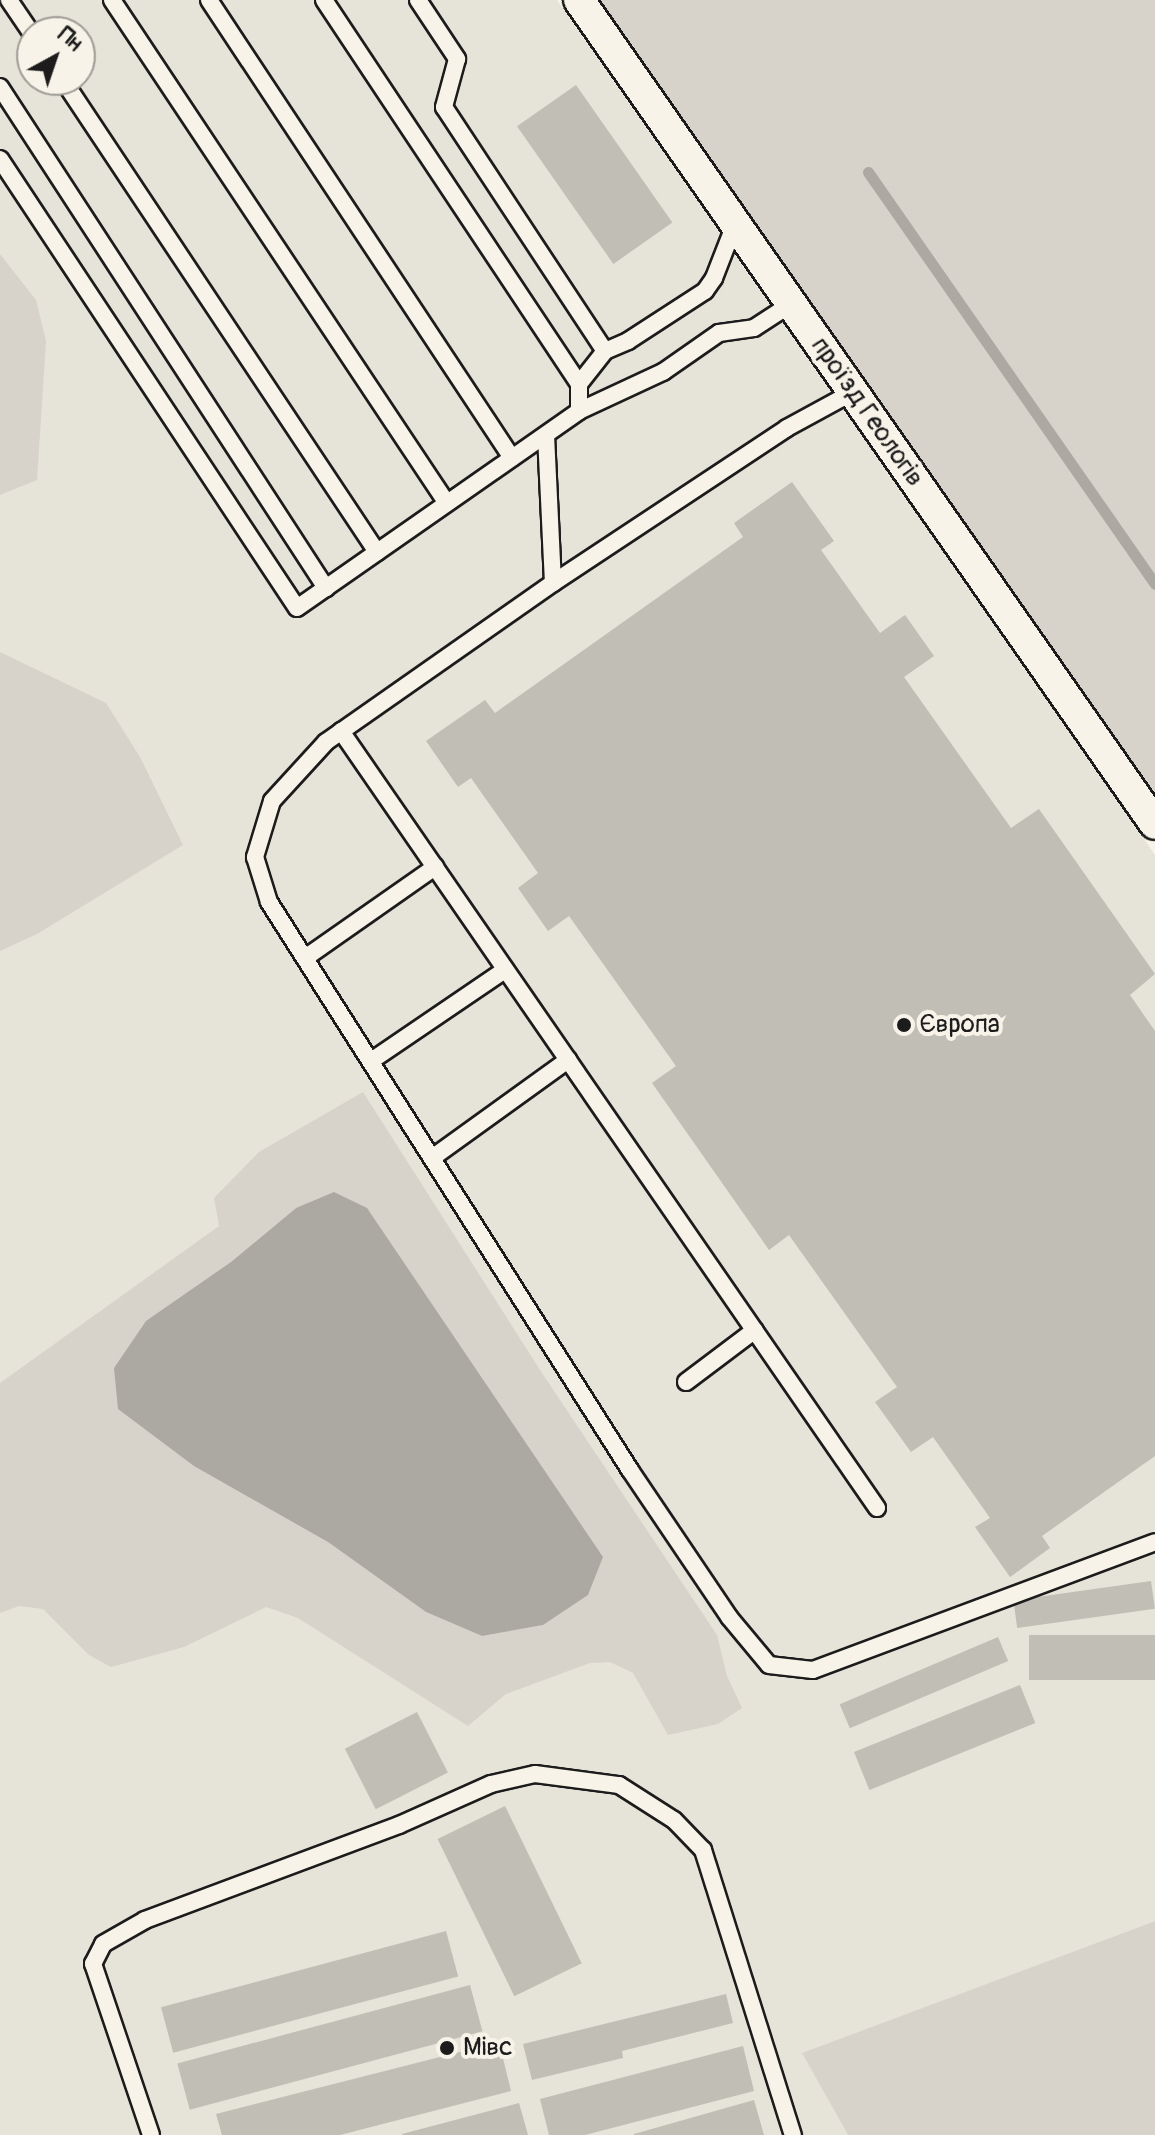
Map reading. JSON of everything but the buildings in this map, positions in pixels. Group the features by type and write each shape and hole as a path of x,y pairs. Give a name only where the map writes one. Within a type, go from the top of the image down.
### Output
{"street":[{"name":"проїзд Геологів","path":"579,0 1155,824"}],"lane":[{"path":"112,0 446,502"},
{"path":"209,0 512,458"},
{"path":"324,0 579,384 579,411"},
{"path":"418,0 457,59 444,107 605,351"},
{"path":"0,87 326,588"},
{"path":"74,96 377,552"},
{"path":"0,159 297,608 579,411 663,372 719,333 754,328 791,304"},
{"path":"579,384 605,351 628,341 705,291 714,278 735,224"},
{"path":"853,392 787,428 553,583 326,742 272,801 255,857 269,902 630,1470 729,1617 769,1665 813,1670 1155,1542"},
{"path":"546,435 553,583"},
{"path":"341,731 877,1508"},
{"path":"305,958 435,867"},
{"path":"371,1061 505,970"},
{"path":"432,1158 568,1060"},
{"path":"686,1382 755,1330"},
{"path":"151,2135 93,1964 103,1944 145,1920 399,1825 491,1784 535,1774 619,1785 674,1820 703,1850 793,2135"}],"shaded area":[{"path":"0,0 557,0 1155,855 1155,1921 803,2053 848,2135 0,2135"},
{"path":"593,0 1155,0 1155,807"},
{"path":"0,254 36,300 46,341 37,480 0,495"},
{"path":"0,652 106,703 140,757 183,845 37,934 0,951"},
{"path":"363,1092 542,1373 717,1635 727,1676 742,1708 718,1724 668,1735 633,1673 610,1662 590,1663 506,1694 468,1726 298,1618 266,1607 184,1647 111,1667 89,1655 43,1609 19,1606 0,1613 0,1383 219,1226 214,1198 259,1152","holes":["296,1208 543,1625 482,1636 426,1612 328,1542 231,1262"]},
{"path":"334,1192 367,1208 603,1557 588,1595 543,1625 482,1636 426,1612 328,1542 194,1466 118,1409 114,1368 146,1321 231,1262 296,1208"},
{"path":"1155,1921 1155,2135 848,2135 802,2053"}],"waterway":[{"path":"868,172 1155,584"}],"place":[{"name":"Європа","path":"904,1025"},
{"name":"Мівс","path":"447,2048"}]}
